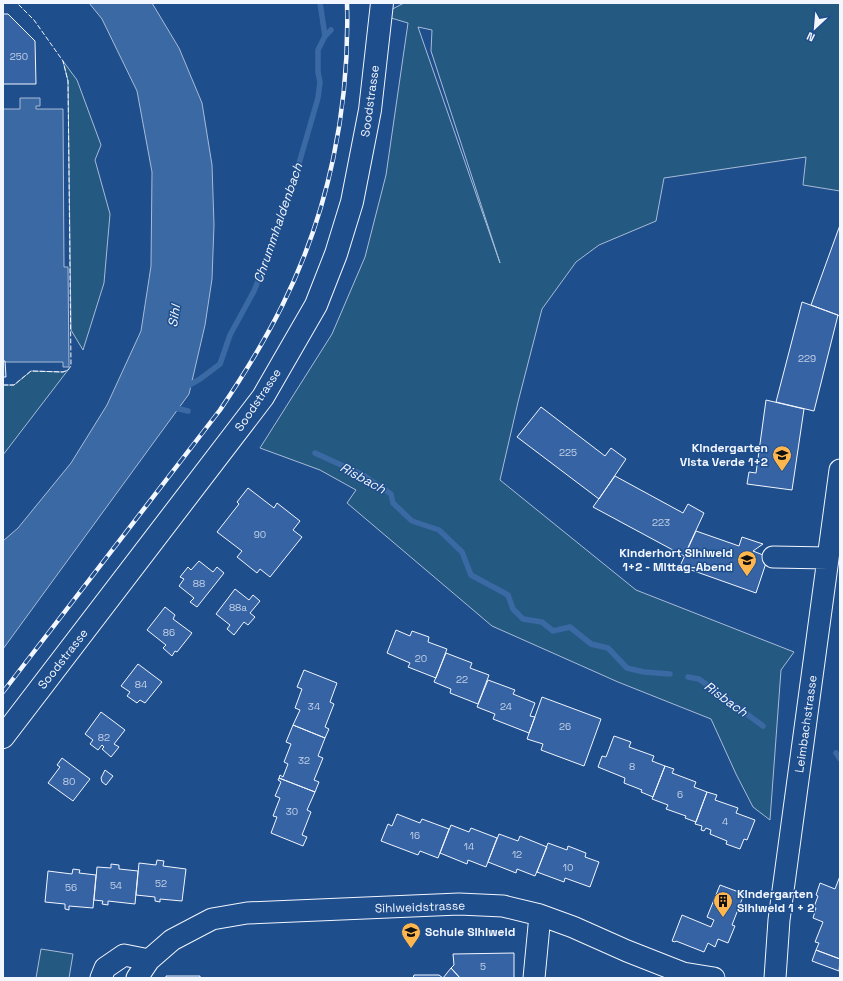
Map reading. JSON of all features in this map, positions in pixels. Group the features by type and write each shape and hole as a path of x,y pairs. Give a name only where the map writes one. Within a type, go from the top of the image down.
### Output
{"main road":[{"name":"Soodstrasse","path":"3,737 263,398 316,305 336,254 352,202 370,110 382,3"}],"street":[{"name":"Leimbachstrasse","path":"775,978 779,920 840,470"},
{"path":"773,557 828,558"},
{"name":"Sihlweidstrasse","path":"137,978 149,960 172,940 212,919 247,913 459,904 503,906 540,915 573,927 627,951 657,971 714,978"},
{"path":"534,978 540,915"},
{"path":"101,978 105,968 124,955 149,960"}],"shaded area":[{"path":"404,3 840,3 840,191 803,185 806,157 664,178 656,221 599,245 576,262 542,309 500,480 636,590 794,652 781,670 770,820 753,807 711,719 618,682 492,626 347,503 356,490 320,470 260,448 332,334 365,257 386,175 408,23 381,15","holes":["418,27 432,30 431,51 500,263"]},
{"path":"63,61 77,80 101,145 95,160 110,214 104,283 83,350 71,330 68,81"},
{"path":"68,370 3,455 3,385 14,385 31,371 63,372"},
{"path":"41,949 73,954 69,978 36,978"}],"water":[{"name":"Sihl","path":"89,3 152,3 179,48 202,103 212,165 214,225 212,279 205,325 189,394 3,649 3,541 18,528 71,463 107,405 141,331 151,266 152,172 137,91 102,19"},
{"path":"20,98 40,98 40,106 36,106 36,109 63,109 64,267 68,267 69,367 63,367 63,362 3,362 3,109 20,109"}],"building":[{"path":"3,14 8,14 35,41 36,84 3,84"},
{"path":"840,225 840,316 811,305"},
{"path":"802,302 838,315 814,411 776,402"},
{"path":"3,361 5,361 6,377 3,377"},
{"path":"766,400 804,409 792,490 747,484 749,472 756,473"},
{"path":"541,407 605,456 611,448 626,459 599,499 517,437"},
{"path":"615,476 683,513 688,504 704,513 684,556 593,507"},
{"path":"248,488 274,508 277,503 300,521 293,530 302,537 270,577 260,569 257,573 237,557 242,551 217,532 239,504 237,502"},
{"path":"696,531 739,546 742,537 763,544 753,551 768,557 756,593 680,566"},
{"path":"199,561 213,572 217,567 224,573 197,607 190,602 194,598 179,586 184,579 180,577 188,567 191,570"},
{"path":"235,589 249,600 253,595 260,601 250,613 255,617 248,625 244,622 234,635 227,629 230,625 216,614"},
{"path":"165,607 175,615 173,619 192,633 172,656 163,648 166,645 147,630"},
{"path":"396,630 410,636 412,631 429,637 428,642 447,649 436,678 408,667 410,663 387,653"},
{"path":"446,653 472,663 470,668 489,675 478,704 450,693 451,689 434,682"},
{"path":"138,664 162,682 145,703 140,700 137,703 127,696 130,692 121,686"},
{"path":"304,670 337,683 330,702 334,704 325,727 329,729 325,738 293,725 300,710 295,708 302,689 297,687"},
{"path":"488,680 515,690 513,694 535,703 530,716 535,717 529,733 493,719 495,714 477,707"},
{"path":"542,697 601,719 584,766 541,750 543,744 527,739"},
{"path":"101,712 125,730 114,744 119,747 111,757 102,749 104,747 102,745 98,750 90,744 93,740 85,734"},
{"path":"293,725 325,738 318,756 323,758 314,780 319,782 315,792 279,778 280,775 283,777 288,764 284,762 291,744 286,742"},
{"path":"614,736 631,742 629,747 654,756 652,761 665,766 653,797 641,792 642,790 624,783 625,778 598,767 602,756 606,757"},
{"path":"62,758 90,779 73,801 48,783 60,767 57,765"},
{"path":"665,766 674,769 672,773 696,782 694,787 707,792 696,822 685,818 686,816 666,809 668,805 652,799"},
{"path":"105,770 113,776 106,785 102,782 101,778"},
{"path":"279,778 315,792 307,810 311,812 302,835 307,837 303,846 271,833 277,817 273,816 280,798 275,796 281,782 278,780"},
{"path":"707,792 717,795 715,800 738,808 736,813 755,820 747,840 744,839 740,849 726,844 727,841 710,834 711,830 706,828 704,831 701,830 702,826 695,824"},
{"path":"397,814 420,823 422,819 449,829 438,858 420,851 418,855 381,841 388,824 392,826"},
{"path":"451,825 469,832 471,828 497,838 486,867 468,860 467,864 440,853"},
{"path":"499,834 518,841 520,836 547,847 535,876 517,869 516,873 488,862"},
{"path":"548,843 567,850 568,846 586,853 585,857 599,862 590,887 565,878 564,882 537,872"},
{"path":"157,860 164,861 163,866 186,869 182,901 160,899 160,902 155,901 155,897 136,895 139,863 156,865"},
{"path":"111,864 119,865 119,869 138,871 135,904 108,901 108,905 102,904 103,901 94,900 97,867 111,868"},
{"path":"73,869 80,870 79,873 96,875 93,908 69,906 69,910 65,909 65,904 45,902 48,871 72,874"},
{"path":"840,876 840,959 816,950 819,943 815,942 823,922 813,918 816,908 814,907 818,896 816,895 820,883 835,889"},
{"name":"Kindergarten Sihlweid 1 + 2","path":"720,885 744,894 732,925 735,926 728,943 718,939 715,947 708,943 704,952 676,941 672,941 682,915 711,927 714,920 707,917"},
{"path":"816,950 840,959 839,971 812,961"},
{"path":"514,953 514,978 460,978 451,968 454,965 453,954"},
{"path":"451,968 460,978 443,978"},
{"path":"414,975 439,975 443,978 413,978"},
{"path":"166,976 200,976 200,978 166,978"}],"waterway":[{"name":"Chrummhaldenbach","path":"186,387 200,379 220,364 230,335 254,291 274,241 293,184 318,98 320,82 318,72 318,50 325,36 320,3"},
{"name":"Chrummhaldenbach","path":"325,36 331,30"},
{"name":"Risbach","path":"171,407 188,411"},
{"name":"Risbach","path":"315,453 363,475 391,494 393,503 412,521 439,530 462,552 471,575 508,595 513,609 523,619 542,622 553,631 570,627 591,644 608,648 627,668 644,672 670,674"},
{"name":"Risbach","path":"688,677 699,679 763,726"},
{"name":"Risbach","path":"836,753 840,759"}],"railway":[{"path":"3,692 220,410 253,359 282,306 312,234 324,196 333,158 345,81 347,3"}],"fence":[{"path":"3,385 14,385 31,371 63,372 68,370 71,366 68,81 63,61 34,20 17,3"}],"place":[{"name":"Kindergarten Vista Verde 1+2","path":"782,472"},
{"name":"Kinderhort Sihlweid 1+2 - Mittag-Abend","path":"747,577"},
{"name":"Kindergarten Sihlweid 1 + 2","path":"723,918"},
{"name":"Schule Sihlweid","path":"411,949"}]}
